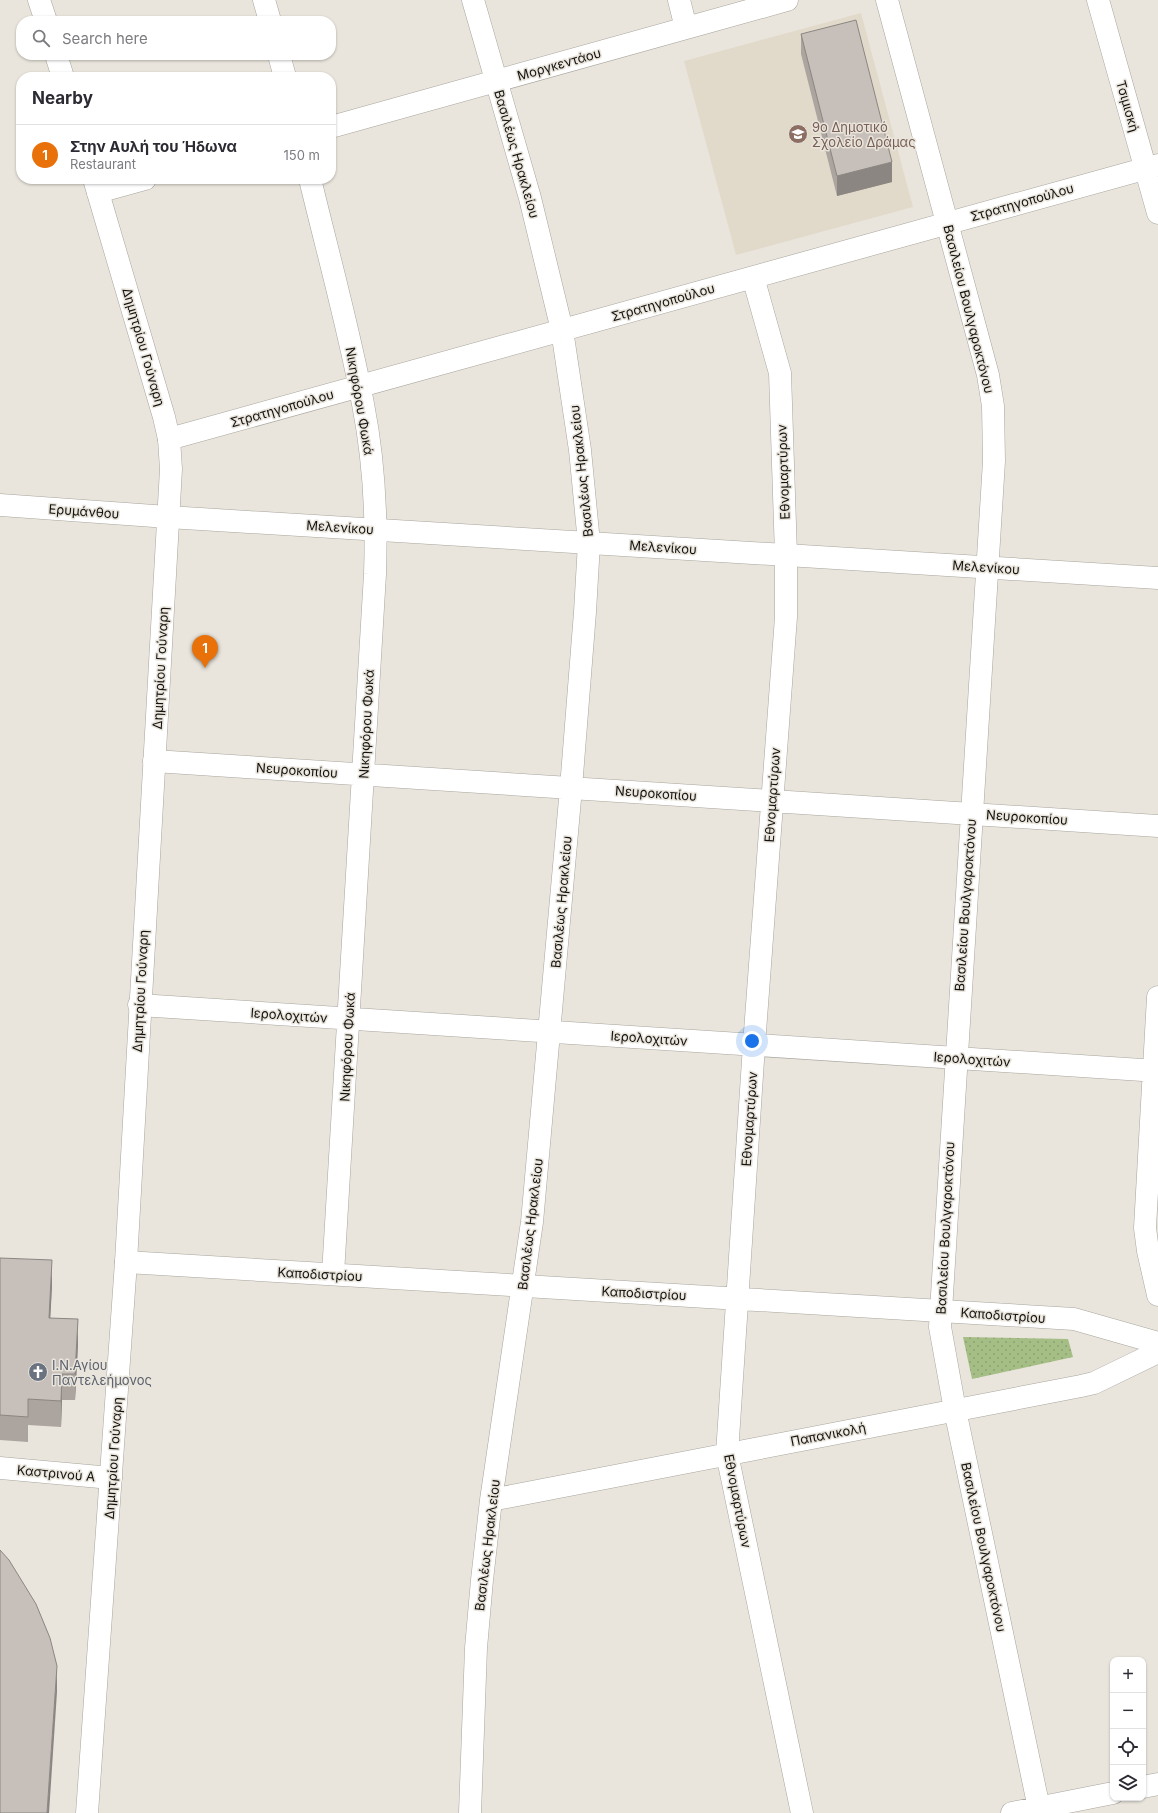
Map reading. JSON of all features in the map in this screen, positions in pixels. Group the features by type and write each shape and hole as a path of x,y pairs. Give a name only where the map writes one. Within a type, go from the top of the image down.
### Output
{"street":[{"path":"39,0 44,16"},
{"path":"264,0 269,16"},
{"name":"Βασιλέως Ηρακλείου","path":"470,1813 476,1648 482,1580 491,1500 532,1222 571,788 585,612 588,543 580,450 562,330 544,250 473,0"},
{"path":"679,0 686,28"},
{"name":"Μοργκεντάου","path":"336,126 787,0"},
{"name":"Βασιλείου Βουλγαροκτόνου","path":"886,0 948,223 988,375 993,406 994,460 940,1311 941,1336 955,1410 1039,1810"},
{"name":"Τσιμισκή","path":"1098,0 1152,166 1158,213"},
{"path":"58,60 61,72"},
{"path":"280,60 284,72"},
{"name":"Στρατηγοπούλου","path":"169,439 1152,166"},
{"path":"96,186 110,184"},
{"name":"Νικηφόρου Φωκά","path":"311,184 359,386 372,471 376,530 375,574 333,1274"},
{"name":"Δημητρίου Γούναρη","path":"87,1813 126,1262 139,1005 171,469 169,439 158,397 96,186"},
{"name":"Εθνομαρτύρων","path":"753,277 780,374 786,555 786,617 736,1298 727,1454 802,1813"},
{"name":"Ερυμάνθου","path":"0,505 168,517"},
{"name":"Μελενίκου","path":"168,517 1158,578"},
{"name":"Νευροκοπίου","path":"154,761 1158,826"},
{"path":"1158,997 1145,1228 1148,1252 1158,1296"},
{"name":"Ιερολοχιτών","path":"139,1005 1155,1071"},
{"name":"Καποδιστρίου","path":"126,1262 1074,1319 1158,1343"},
{"name":"Παπανικολή","path":"491,1500 1094,1383 1158,1352"},
{"name":"Καστρινού Α","path":"0,1468 111,1478"},
{"path":"1146,1786 1158,1784"},
{"path":"1012,1813 1039,1810 1110,1794"}],"shaded area":[{"name":"9ο Δημοτικό Σχολείο Δράμας","path":"861,13 913,207 736,255 684,61"}],"green space":[{"path":"963,1337 1068,1339 1073,1357 972,1379"}],"building":[{"path":"856,20 892,162 837,176 801,34"},
{"name":"Ι.Ν.Αγίου Παντελεήμονος","path":"0,1258 52,1260 49,1318 78,1319 75,1374 62,1374 61,1401 28,1399 28,1417 0,1415"},
{"path":"0,1550 9,1560 36,1604 50,1638 57,1666 47,1813 0,1813"}],"place":[{"name":"9ο Δημοτικό Σχολείο Δράμας","path":"798,134"},
{"name":"Στην Αυλή του Ήδωνα","path":"205,668"},
{"name":"Ι.Ν.Αγίου Παντελεήμονος","path":"38,1372"}]}
